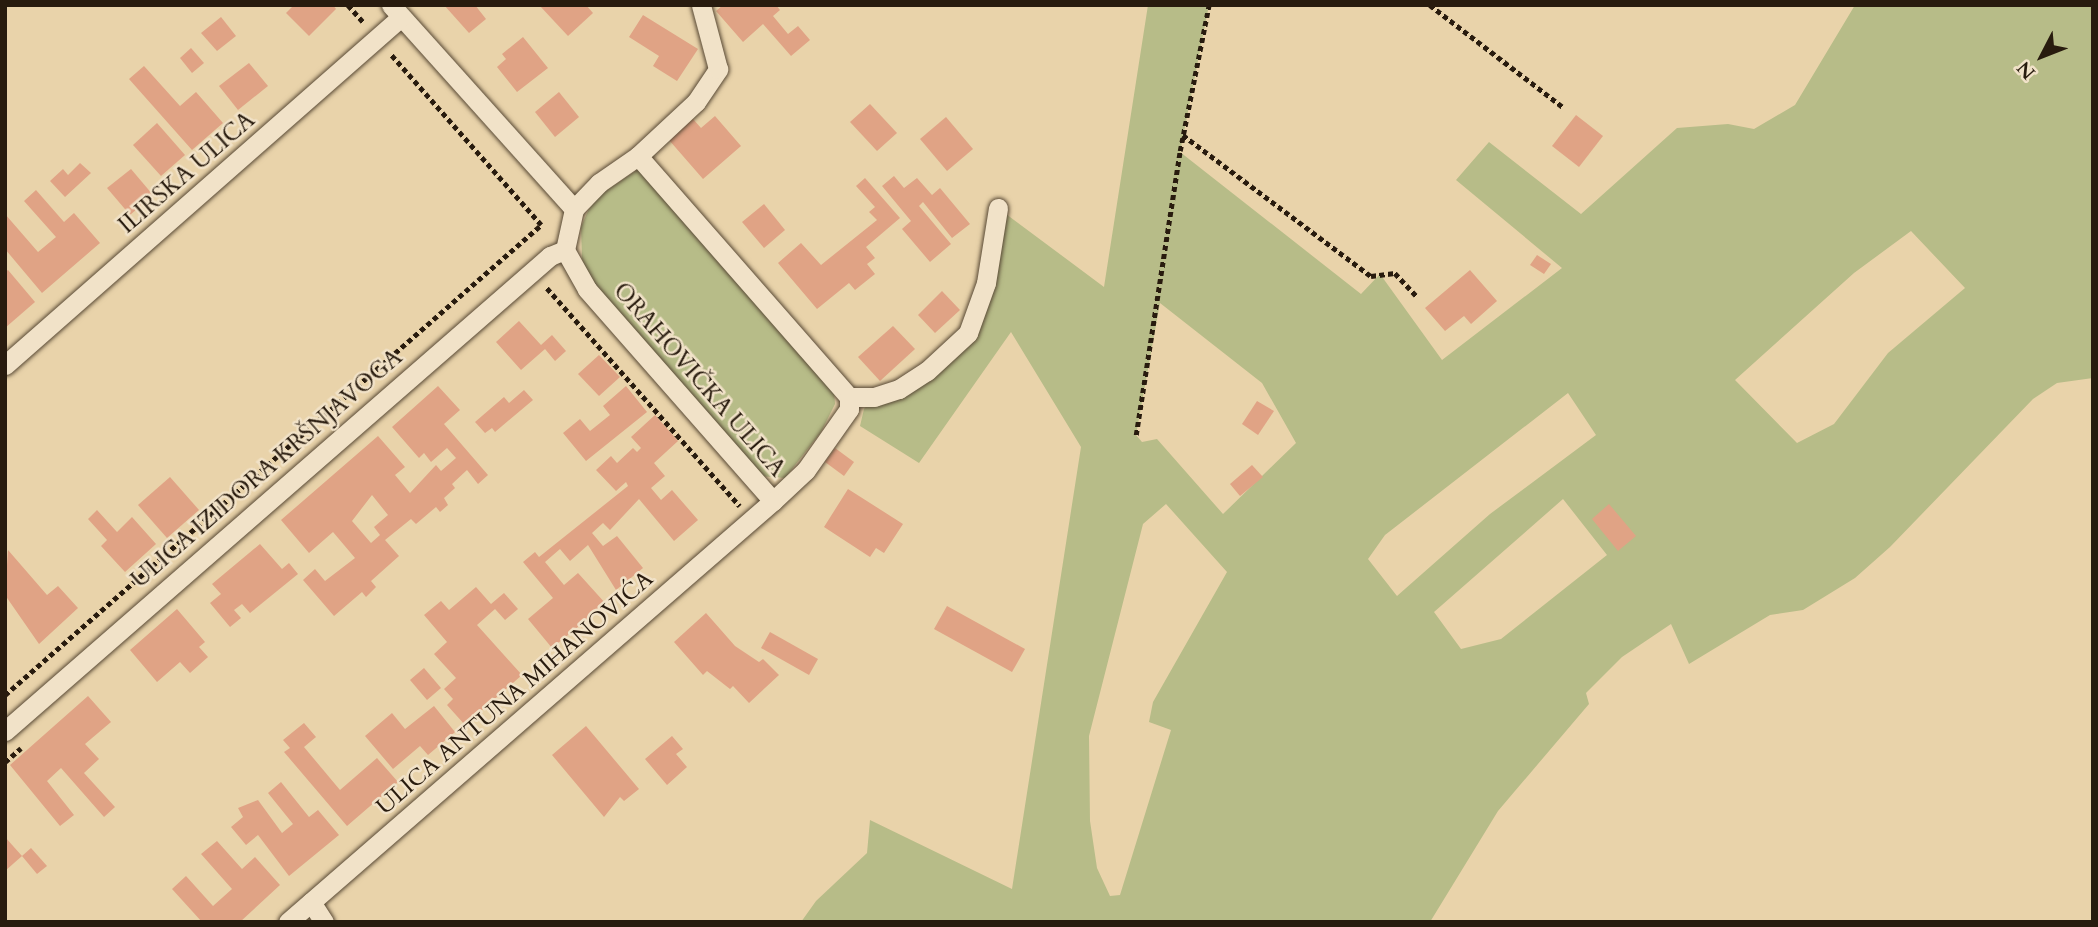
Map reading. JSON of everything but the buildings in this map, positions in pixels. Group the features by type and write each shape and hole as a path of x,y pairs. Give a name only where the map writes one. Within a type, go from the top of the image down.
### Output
{"street":[{"path":"565,250 574,209 599,183 638,156 696,102 718,69 701,5"},
{"name":"ILIRSKA ULICA","path":"5,365 377,38 396,11"},
{"path":"396,11 574,209"},
{"path":"638,156 849,397 874,397 899,389 928,371 968,333 986,284 998,208"},
{"name":"ORAHOVIČKA ULICA","path":"565,250 587,289 773,501 806,470 849,408 849,397"},
{"name":"ULICA IZIDORA KRŠNJAVOGA","path":"5,731 550,256 565,250"},
{"name":"ULICA ANTUNA MIHANOVIĆA","path":"289,922 773,501"},
{"path":"311,902 324,922"}],"path":[{"path":"5,695 541,225 348,5"},
{"path":"1136,435 1183,135 1209,5"},
{"path":"1430,5 1563,107"},
{"path":"1183,135 1371,276 1395,273 1417,297"},
{"path":"537,296 548,287 752,519"}],"green space":[{"path":"1148,5 1209,5 1180,152 1361,294 1380,274 1442,360 1562,268 1456,180 1489,142 1581,214 1677,128 1728,124 1754,129 1795,105 1855,5 2093,5 2093,378 2057,383 2033,399 1890,547 1855,578 1803,610 1770,615 1689,664 1671,624 1622,657 1586,693 1589,704 1498,811 1430,922 801,922 816,901 867,853 870,820 1012,889 1081,447 1011,332 919,463 860,426 864,409 874,397 968,333 998,208 1104,287","holes":["1911,231 1965,288 1888,353 1834,424 1797,443 1735,380 1854,273","1160,303 1262,383 1296,443 1223,514 1157,439 1142,442 1136,435","1568,393 1596,435 1490,514 1397,596 1368,559 1385,535","1563,499 1607,555 1501,639 1461,649 1434,612","1166,504 1227,572 1153,702 1149,722 1171,730 1120,895 1110,896 1097,868 1090,821 1089,736 1143,524"]},
{"path":"637,170 648,177 834,391 835,404 821,432 785,478 759,476 589,278 582,259 581,227 588,211 597,197"}]}
